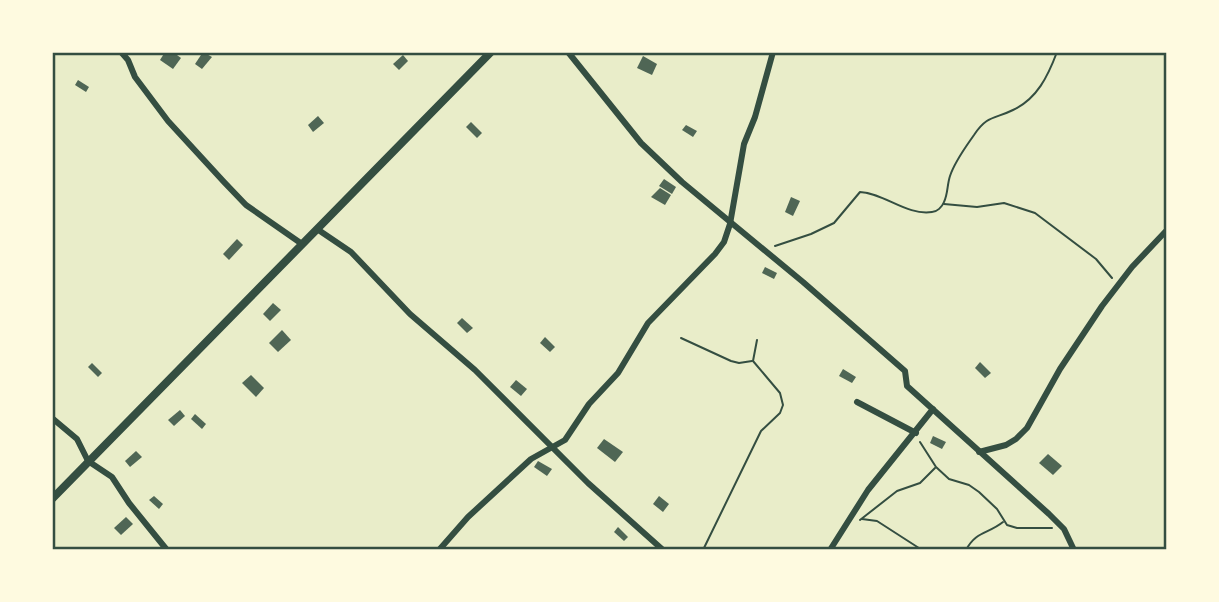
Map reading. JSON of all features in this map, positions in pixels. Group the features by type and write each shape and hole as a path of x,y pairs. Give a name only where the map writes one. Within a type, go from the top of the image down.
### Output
{"main road":[{"path":"52,499 491,52"}],"street":[{"path":"121,52 128,60 135,77 168,121 246,205 302,244"},
{"path":"568,52 641,143 730,224 905,371 907,386 1063,529 1074,550"},
{"path":"439,550 468,517 523,467 565,440 589,404 618,373 648,323 724,242 730,224 744,144 755,117 773,52"},
{"path":"317,229 351,252 410,314 475,370 552,448 638,530 663,550"},
{"path":"979,452 1006,445 1027,428 1060,369 1118,285 1167,231"},
{"path":"857,402 916,433"},
{"path":"830,550 868,490 933,409"},
{"path":"52,418 77,439 88,461 112,477 167,550"}],"path":[{"path":"764,250 834,223 860,192 920,211 933,212 943,204 955,162 981,125 986,120 1013,111 1030,100 1050,74 1057,52"},
{"path":"943,204 977,207 1004,203 1035,213 1096,259 1118,285"},
{"path":"681,338 739,363 753,360"},
{"path":"753,360 757,340"},
{"path":"703,550 761,431 780,413 783,405 780,393 753,360"},
{"path":"916,433 936,467 949,479 969,485 979,492 997,509 1003,522 1017,528 1063,529"},
{"path":"854,525 897,491 920,483 936,467"},
{"path":"861,519 877,522 921,549"},
{"path":"966,550 974,536 1003,522"}],"building":[{"path":"165,52 173,52 181,58 173,69 160,60"},
{"path":"203,52 212,57 202,69 195,64"},
{"path":"403,55 408,61 399,70 393,64"},
{"path":"643,56 657,64 652,75 637,68"},
{"path":"78,80 89,87 86,92 75,85"},
{"path":"318,116 324,123 313,132 308,125"},
{"path":"471,122 482,133 477,138 466,127"},
{"path":"686,125 697,131 693,137 682,130"},
{"path":"664,179 676,187 672,194 659,186"},
{"path":"660,188 671,195 665,205 651,197"},
{"path":"791,197 800,201 793,216 785,212"},
{"path":"237,239 243,245 229,260 223,254"},
{"path":"765,267 777,273 774,279 762,273"},
{"path":"273,303 281,310 270,321 263,314"},
{"path":"462,318 473,328 467,333 457,323"},
{"path":"282,330 291,340 278,352 269,343"},
{"path":"545,337 555,347 550,352 540,343"},
{"path":"980,362 991,373 985,378 975,368"},
{"path":"92,363 102,373 98,377 88,367"},
{"path":"843,369 856,377 852,383 839,376"},
{"path":"251,375 264,388 256,397 242,383"},
{"path":"516,380 527,389 521,396 510,387"},
{"path":"180,410 185,416 174,426 168,420"},
{"path":"195,414 206,424 202,429 191,419"},
{"path":"933,436 946,442 942,449 930,443"},
{"path":"604,439 623,452 615,462 597,448"},
{"path":"136,451 142,457 130,467 125,461"},
{"path":"1048,454 1062,466 1053,475 1039,463"},
{"path":"538,461 552,469 547,476 534,467"},
{"path":"154,496 163,504 159,509 149,500"},
{"path":"659,496 669,504 663,512 653,504"},
{"path":"126,517 133,524 121,535 114,528"},
{"path":"618,527 628,537 624,541 614,532"}]}
